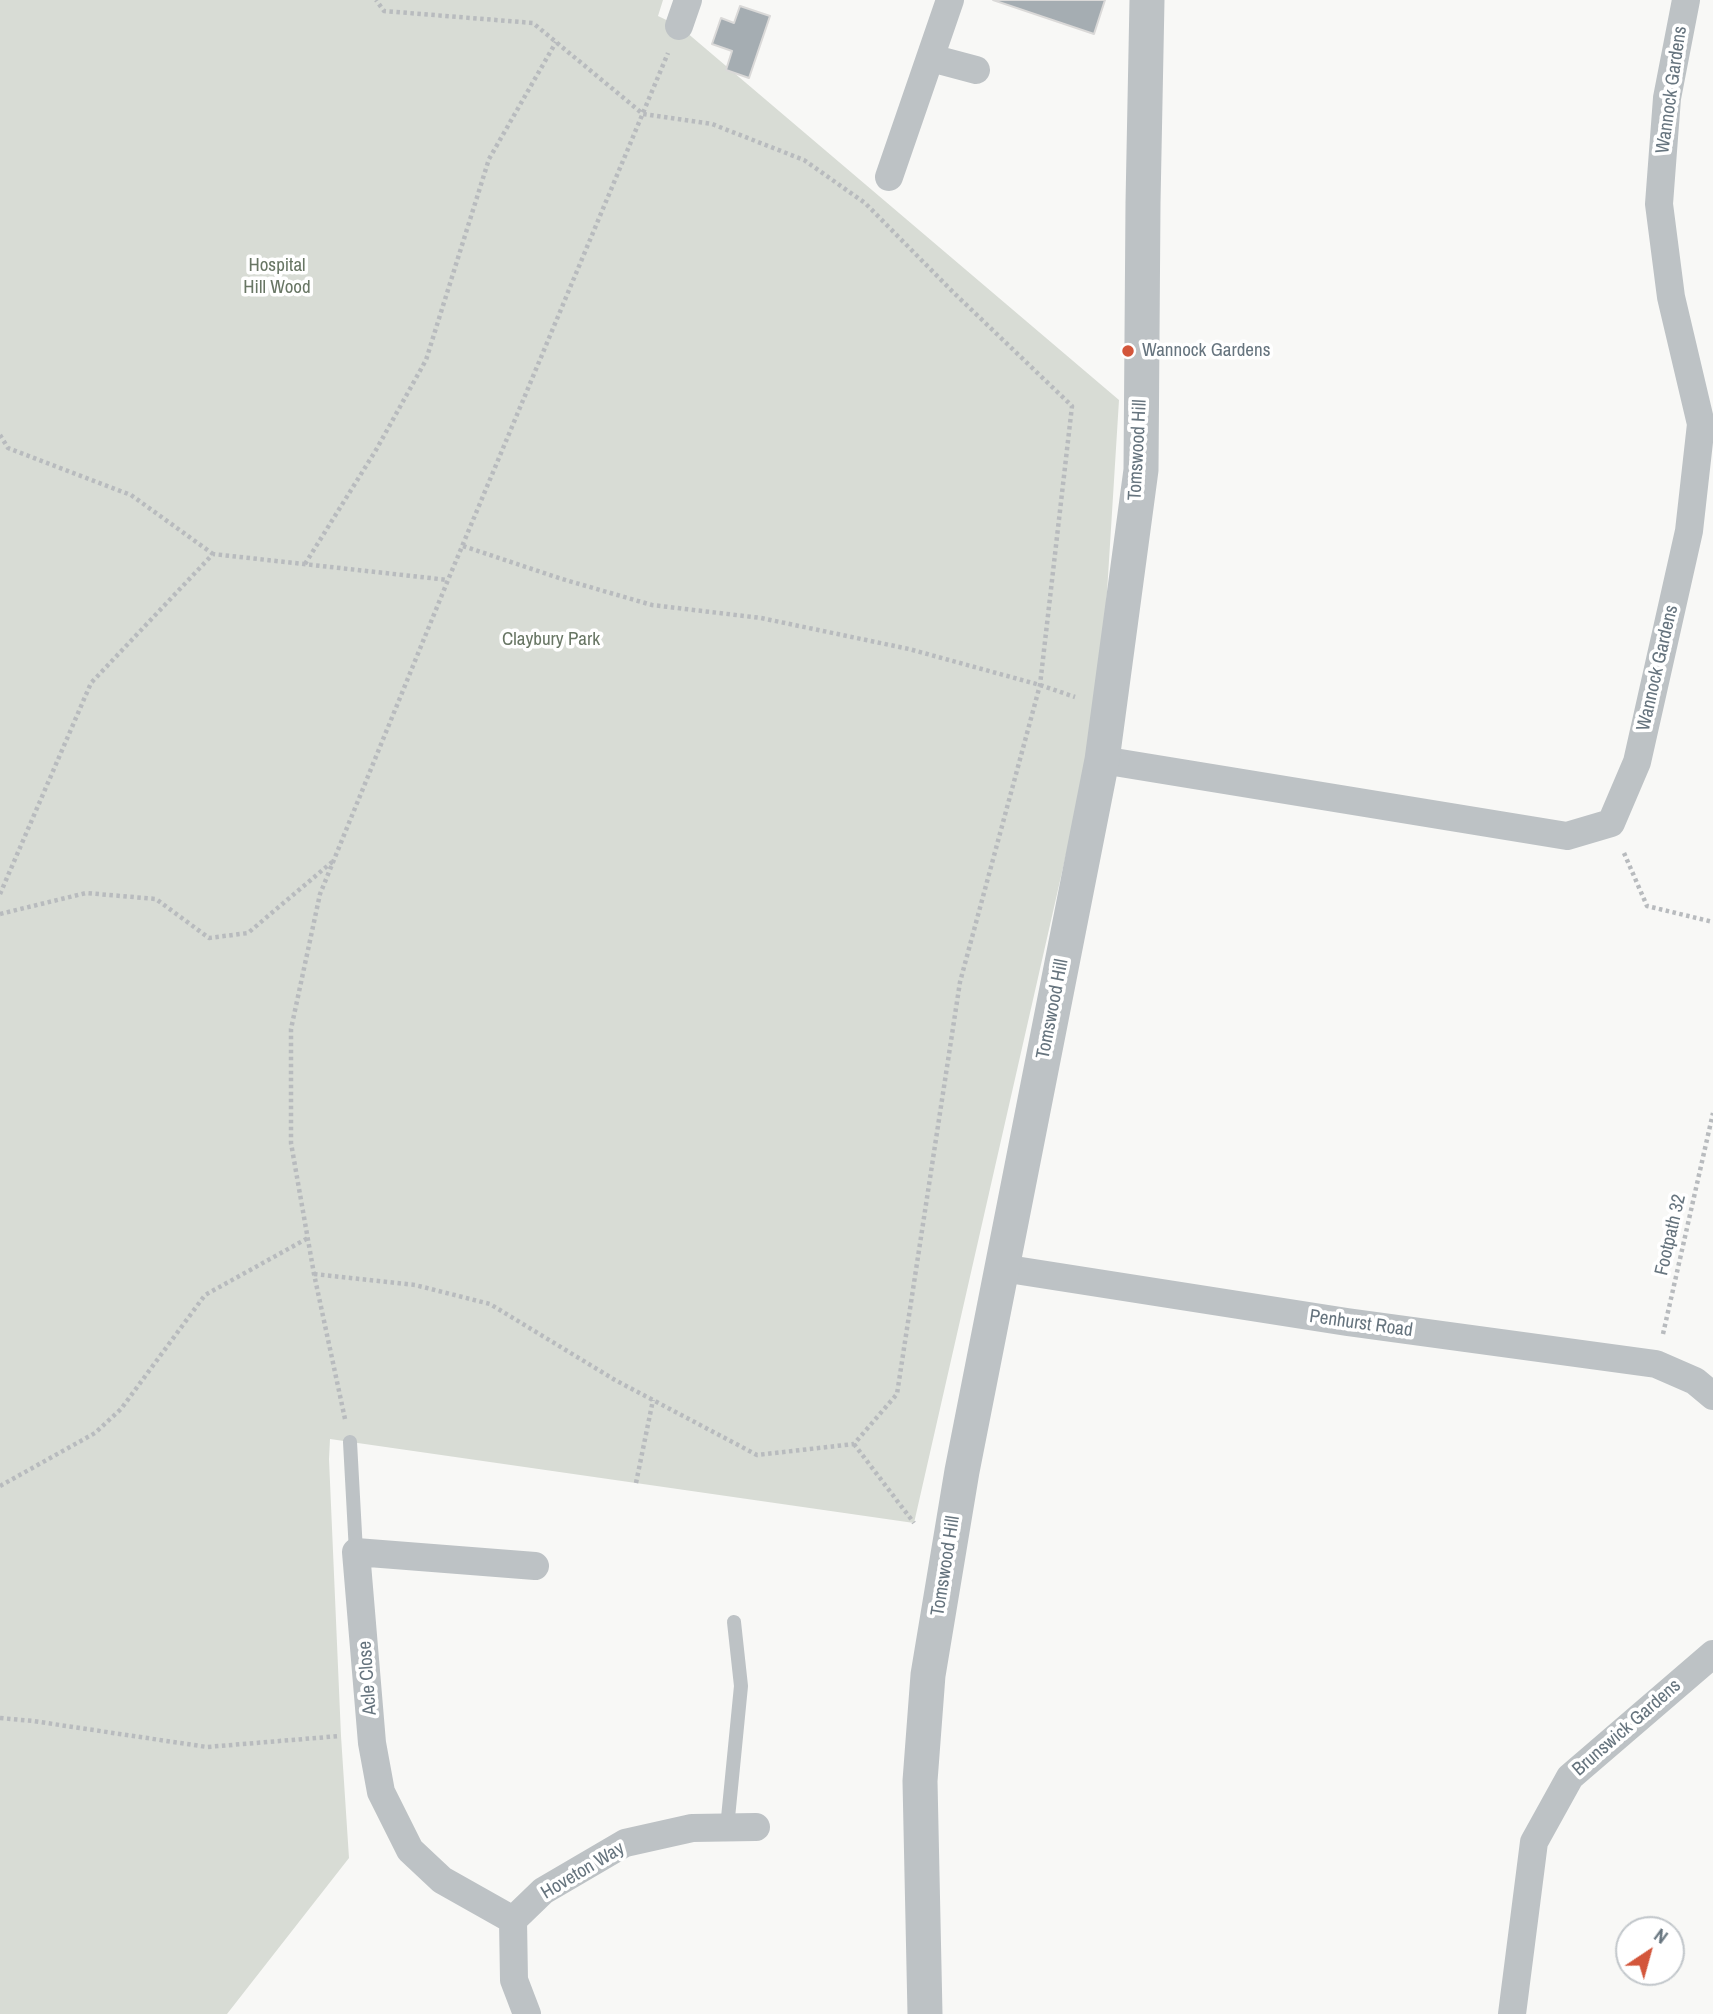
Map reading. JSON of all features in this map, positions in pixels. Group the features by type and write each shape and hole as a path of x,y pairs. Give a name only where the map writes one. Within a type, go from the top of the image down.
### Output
{"street":[{"path":"889,177 950,0"},
{"name":"Tomswood Hill","path":"925,2014 920,1782 928,1675 962,1471 1102,760 1141,470 1147,0"},
{"name":"Wannock Gardens","path":"1611,823 1637,762 1689,531 1702,424 1671,297 1659,204 1668,98 1686,0"},
{"path":"931,58 976,70"},
{"path":"1102,760 1567,836 1611,823"},
{"name":"Penhurst Road","path":"1002,1268 1347,1322 1656,1364 1695,1381 1713,1396"},
{"path":"356,1552 535,1566"},
{"name":"Acle Close","path":"356,1552 372,1743 381,1792 410,1850 442,1880 513,1920"},
{"name":"Brunswick Gardens","path":"1512,2014 1534,1842 1570,1777 1713,1654"},
{"name":"Hoveton Way","path":"513,1920 544,1891 625,1843 692,1828 756,1827"},
{"path":"513,1920 514,1980 527,2014"}],"lane":[{"path":"350,1442 356,1552"},
{"path":"727,1828 741,1686 734,1622"}],"path":[{"path":"314,1274 415,1285 490,1304 615,1380 757,1455 854,1444 897,1394 960,982 1040,685 1072,406 865,203 804,160 712,124 643,114 533,23 384,11 376,0"},
{"path":"350,1442 314,1274 291,1143 291,1029 320,894 684,13"},
{"path":"304,564 376,450 426,360 489,159 556,42"},
{"path":"0,435 8,448 131,495 213,554 448,580"},
{"path":"463,545 562,579 652,605 761,618 909,649 1040,685 1100,705 1111,701"},
{"path":"0,894 92,683 213,554"},
{"path":"1611,823 1647,906 1713,922"},
{"path":"0,914 86,893 156,899 209,938 248,933 334,861"},
{"name":"Footpath 32","path":"1656,1364 1713,1113"},
{"path":"0,1486 95,1433 121,1409 205,1294 308,1238"},
{"path":"636,1483 653,1400"},
{"path":"854,1444 914,1523"},
{"path":"0,1718 207,1747 341,1736 372,1743"}],"green space":[{"name":"Claybury Park","path":"0,0 663,0 658,16 679,26 1119,400 1100,705 914,1523 330,1439 341,1736 349,1858 227,2014 0,2014"}],"building":[{"path":"993,0 1105,0 1094,34"},
{"path":"740,6 770,16 749,78 726,70 732,51 712,44 721,18 734,23"}],"place":[{"name":"Wannock Gardens","path":"1128,351"}],"park label":[{"name":"Hospital Hill Wood","path":"277,277"}]}
